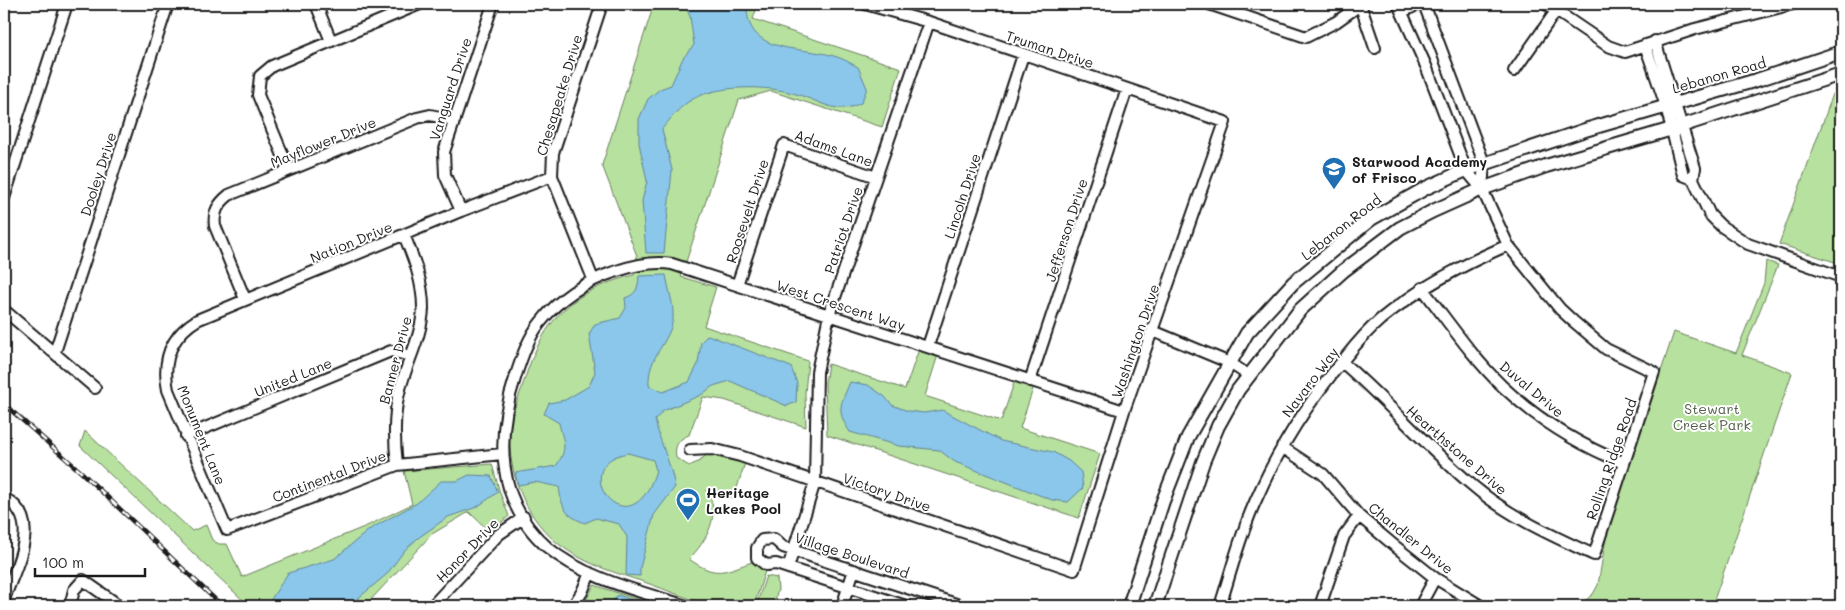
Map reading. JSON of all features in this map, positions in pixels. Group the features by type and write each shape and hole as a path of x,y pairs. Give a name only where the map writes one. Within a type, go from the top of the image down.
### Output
{"main road":[{"name":"Lebanon Road","path":"1129,606 1164,501 1188,438 1247,333 1274,302 1313,266 1371,219 1394,205 1484,163 1585,130 1841,52"},
{"path":"1155,606 1203,462 1218,426 1248,376 1300,310 1328,283 1400,228 1482,189 1546,166 1677,127 1836,76"},
{"path":"1313,266 1328,283"}],"street":[{"path":"4,198 67,4"},
{"name":"Dooley Drive","path":"54,352 168,4"},
{"path":"316,4 331,41"},
{"path":"290,170 258,95 260,76 272,66 420,4"},
{"name":"Vanguard Drive","path":"461,211 443,165 444,152 493,4"},
{"name":"Chesapeake Drive","path":"593,278 552,176 553,153 602,4"},
{"name":"Truman Drive","path":"865,4 928,22 1225,122"},
{"path":"1209,4 1306,37 1336,22 1360,5 1375,48"},
{"path":"1419,4 1400,8 1426,66 1466,170 1482,189 1508,245"},
{"path":"1424,4 1484,163 1482,189"},
{"path":"1546,4 1608,46 1625,52 1695,29 1793,4"},
{"path":"1514,71 1556,11"},
{"name":"Patriot Drive","path":"788,568 815,482 817,372 828,315 928,22"},
{"path":"1650,43 1677,127 1684,175 1693,179 1710,215 1738,238 1778,256 1841,277"},
{"name":"Lincoln Drive","path":"928,346 1023,55"},
{"name":"Jefferson Drive","path":"1030,380 1127,89"},
{"name":"Mayflower Drive","path":"245,299 215,226 214,216 217,207 229,195 417,118 430,115 455,120"},
{"name":"Washington Drive","path":"1074,570 1124,411 1225,122"},
{"name":"Adams Lane","path":"784,145 876,177"},
{"name":"Roosevelt Drive","path":"737,285 784,145"},
{"name":"Nation Drive","path":"170,348 186,327 245,299 552,176"},
{"name":"Banner Drive","path":"398,464 395,417 400,389 419,334 423,310 419,274 404,235"},
{"name":"Navaro Way","path":"1220,606 1254,504 1282,446 1304,410 1342,362 1380,320 1422,288 1471,261 1508,245"},
{"name":"Rolling Ridge Road","path":"1508,245 1560,309 1573,322 1606,349 1654,372 1594,555"},
{"name":"West Crescent Way","path":"686,606 590,573 561,557 546,546 524,517 509,487 502,454 504,416 522,357 539,324 555,306 593,278 627,268 663,263 737,285 878,333 928,346 1124,411"},
{"name":"Duval Drive","path":"1422,288 1466,345 1502,386 1551,425 1594,451 1624,463"},
{"path":"4,310 96,388"},
{"path":"1153,331 1230,363 1248,376"},
{"name":"Monument Lane","path":"170,348 165,370 166,380 186,436 227,530"},
{"name":"United Lane","path":"186,436 391,352 410,356"},
{"name":"Hearthstone Drive","path":"1342,362 1473,486 1520,519 1547,534 1594,555"},
{"name":"Chandler Drive","path":"1282,446 1323,474 1360,516 1435,578 1481,606"},
{"name":"Victory Drive","path":"690,450 722,451 1074,570"},
{"name":"Continental Drive","path":"227,530 398,464 502,454"},
{"path":"4,498 17,506 24,516 25,528 21,552 4,596"},
{"path":"1320,606 1344,536 1360,516"},
{"name":"Honor Drive","path":"432,606 498,535 524,517"},
{"name":"Village Boulevard","path":"906,606 776,564 766,566 760,562 756,553 757,548 762,540 774,539 782,547 962,606"},
{"path":"842,606 854,570"},
{"path":"573,606 590,573"},
{"path":"1420,606 1435,578"},
{"path":"70,606 74,590 84,580 120,606"}],"green space":[{"path":"654,4 758,4 753,19 901,68 882,127 771,91 739,100 681,277 716,287 704,326 808,361 805,393 806,427 724,400 703,397 689,435 682,439 676,447 676,458 689,466 700,461 710,451 745,463 734,497 712,496 706,490 711,499 713,517 706,536 689,559 713,571 726,570 752,562 765,571 754,606 711,605 602,568 573,554 550,537 528,508 514,475 511,457 511,421 541,339 552,323 578,298 613,281 634,275 637,256 602,165"},
{"path":"1841,91 1841,264 1779,244 1833,94"},
{"name":"Stewart Creek Park","path":"1766,261 1778,265 1742,355 1792,373 1712,606 1579,606 1593,594 1598,585 1606,537 1674,332 1736,353 1764,283"},
{"path":"919,349 938,355 925,396 1001,421 1015,380 1034,386 1020,428 1100,454 1079,518 827,435 825,383 828,364 905,389"},
{"path":"85,431 192,531 206,525 212,540 219,544 227,544 242,577 369,525 412,504 404,471 492,464 509,516 490,532 469,512 432,534 365,606 249,606 80,446"},
{"path":"766,576 777,578 778,590 773,606 756,606"},
{"path":"594,585 657,606 583,606"}],"water":[{"path":"684,4 747,4 749,21 755,33 766,41 778,46 823,53 845,60 858,67 867,88 861,103 844,108 828,106 784,91 756,88 726,89 711,92 688,102 677,111 662,129 672,170 664,253 646,253 642,201 647,181 639,143 639,119 648,99 660,89 671,85 683,58 694,45 690,16"},
{"path":"666,275 673,307 671,326 655,357 649,375 649,386 663,392 689,382 698,364 701,342 708,335 791,367 797,383 796,402 787,406 730,381 713,386 701,395 663,411 655,420 675,487 654,515 640,568 640,576 626,575 627,537 619,524 596,518 585,523 578,520 565,510 559,487 535,482 518,485 515,473 556,466 560,460 564,445 559,423 544,414 549,403 565,400 589,386 595,372 589,334 595,324 620,318 626,308 625,298 632,295 636,290 639,276","holes":["628,453 653,460 656,470 645,494 632,505 619,505 608,498 601,486 601,472 609,460"]},
{"path":"850,382 868,385 884,396 892,405 908,411 924,413 942,410 1001,441 1053,452 1069,461 1081,472 1083,488 1068,502 1052,500 955,462 939,450 899,446 850,432 842,418 841,407"},
{"path":"469,475 491,476 498,492 477,507 448,517 418,538 404,551 387,574 349,606 276,606 270,601 288,573 334,559 370,529 417,503 441,481 457,481"},
{"path":"618,595 638,602 638,606 609,606"}],"railway":[{"path":"4,404 81,472 222,606"}],"place":[{"name":"Starwood Academy of Frisco","path":"1334,190"},
{"name":"Heritage Lakes Pool","path":"688,521"}]}
